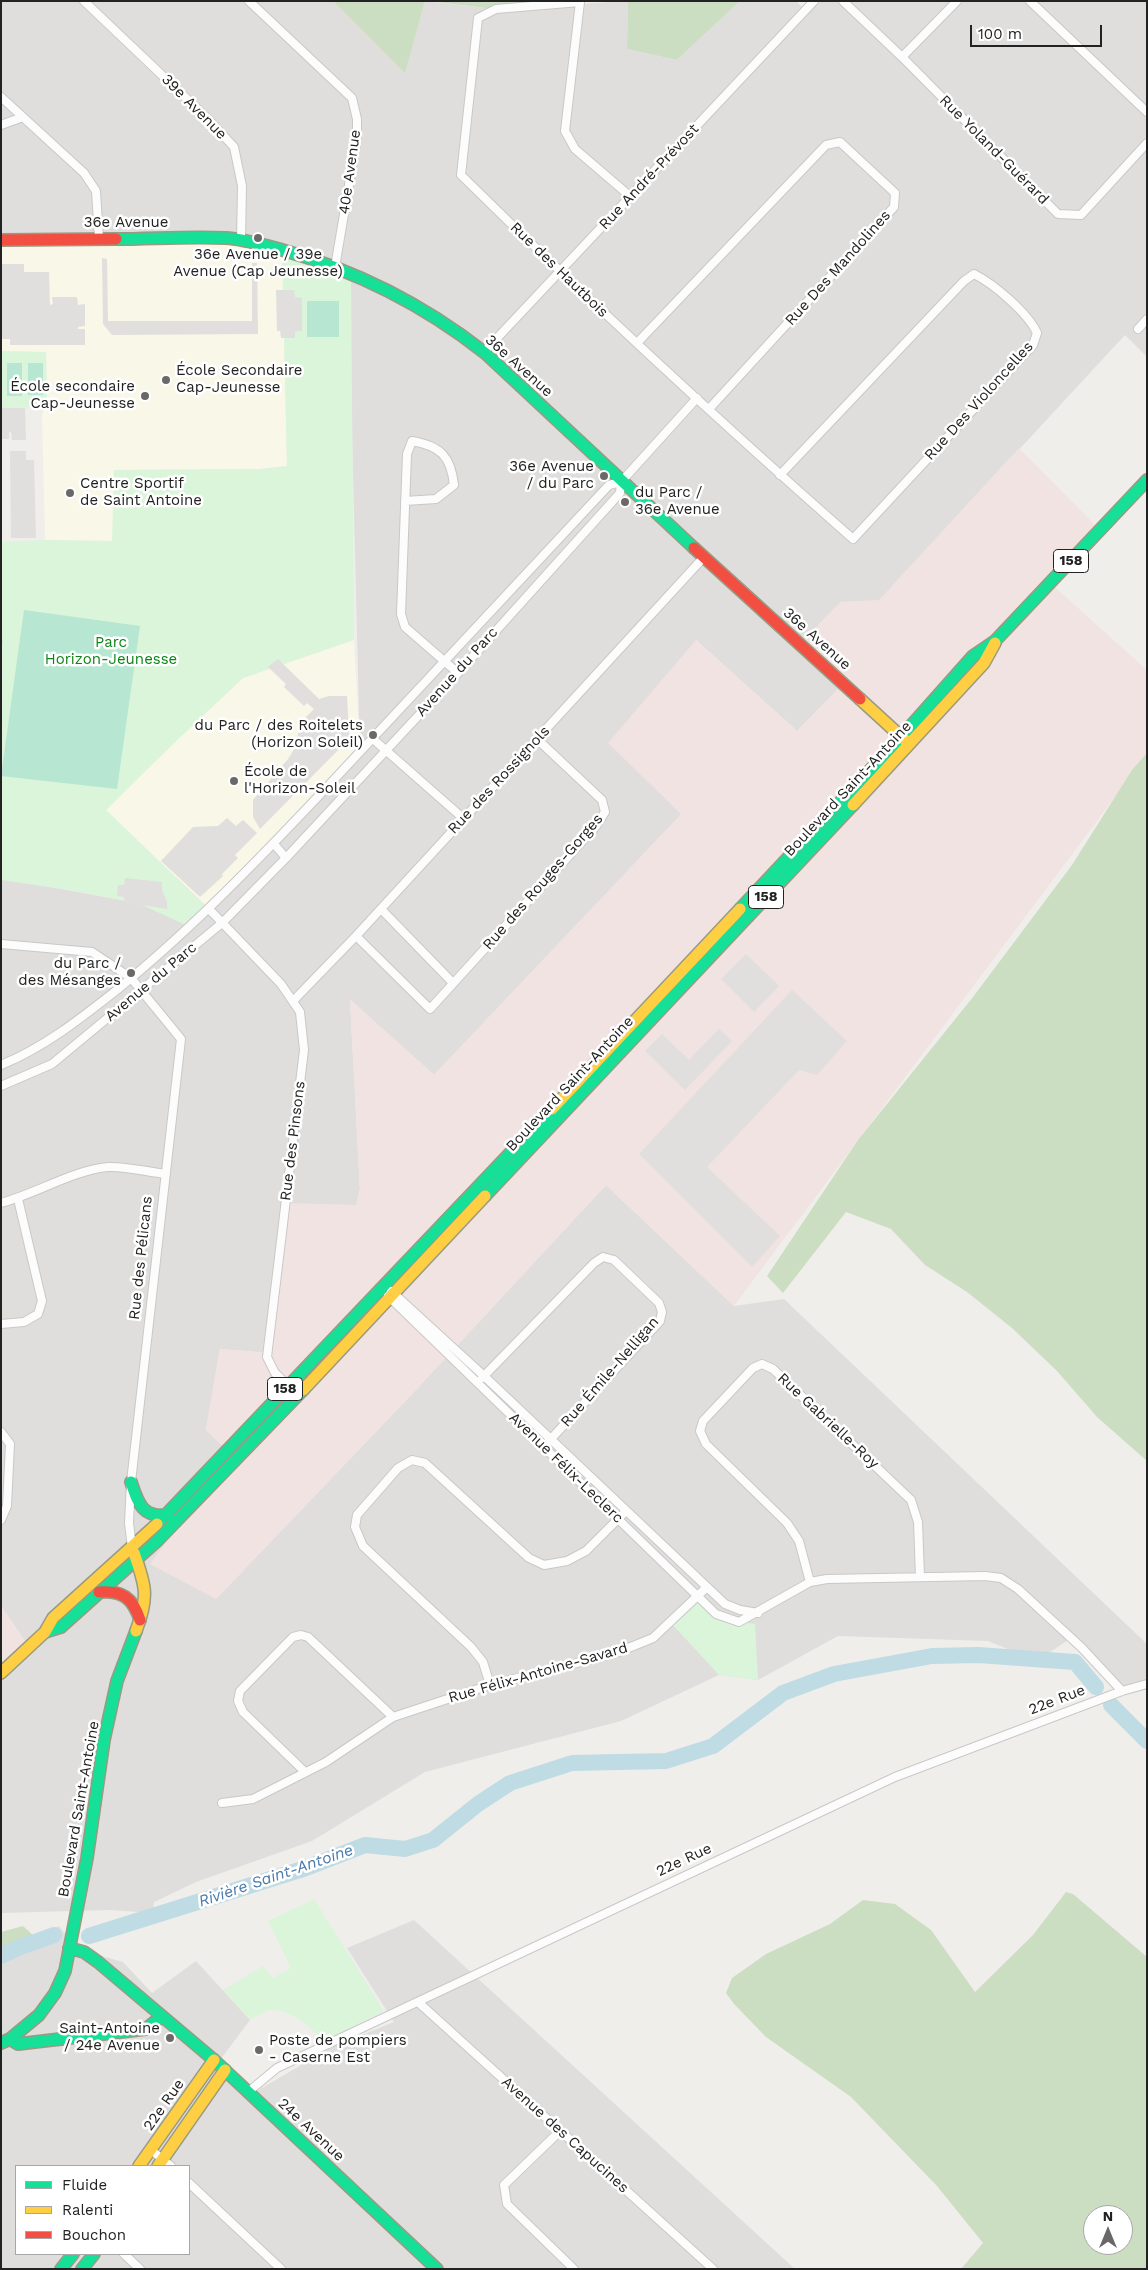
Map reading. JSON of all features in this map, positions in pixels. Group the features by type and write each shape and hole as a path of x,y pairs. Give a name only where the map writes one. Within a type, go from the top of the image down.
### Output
{"street":[{"name":"39e Avenue","path":"84,1 206,117 234,147 242,186 241,241"},
{"name":"40e Avenue","path":"249,1 352,98 357,119 357,138 335,267"},
{"name":"Rue André-Prévost","path":"484,352 814,1"},
{"name":"Rue Yoland-Guérard","path":"843,1 902,57 1058,214 1080,215 1147,143"},
{"path":"902,57 957,1"},
{"path":"1030,1 1147,112"},
{"path":"580,2 566,131 575,149 630,197"},
{"name":"Rue des Hautbois","path":"580,2 496,9 478,18 461,175 636,343 853,539"},
{"path":"1,97 84,173 96,191 99,238"},
{"path":"1,124 23,117"},
{"name":"Rue Des Mandolines","path":"636,343 826,145 840,142 895,193 894,207 709,409"},
{"name":"36e Avenue","path":"1,240 219,238 241,241 321,261 423,308 484,352 621,482 906,741"},
{"name":"Rue Des Violoncelles","path":"780,475 964,281 974,274 986,280 1032,323 1037,333 1032,344 853,539"},
{"path":"1138,329 1147,319"},
{"name":"Avenue du Parc","path":"1,1065 49,1041 131,978 209,909 274,844 609,485 621,482 697,398"},
{"path":"405,502 436,499 454,485 452,467 443,454 426,444 412,441 407,454 405,502 401,614 406,627 458,673"},
{"name":"Boulevard Saint-Antoine","path":"6,2041 39,2015 54,1993 65,1971 87,1858 104,1740 127,1653 140,1620 146,1595 144,1580 136,1559 158,1540 298,1394 388,1292 906,741 984,664 995,642 1147,480"},
{"name":"Avenue du Parc","path":"1,1086 52,1064 222,923 286,858 458,673 620,493 621,482"},
{"name":"Rue des Rossignols","path":"292,1001 356,936 704,557"},
{"path":"373,739 464,819"},
{"name":"Rue des Rouges-Gorges","path":"356,936 430,1009 596,826 605,812 602,800 537,739"},
{"path":"274,844 286,858"},
{"name":"Rue des Pinsons","path":"209,909 281,984 300,1012 304,1050 267,1357 275,1373 298,1394"},
{"path":"381,909 453,983"},
{"name":"Rue des Pélicans","path":"1,944 92,952 131,978 181,1038 131,1482 129,1523 132,1548 136,1559"},
{"path":"1,1203 18,1199 88,1171 109,1167 166,1174"},
{"path":"1,1324 24,1322 38,1314 42,1300 18,1199"},
{"name":"Rue Émile-Nelligan","path":"478,1383 594,1263 603,1257 614,1260 658,1303 662,1312 660,1320 544,1447"},
{"name":"Boulevard Saint-Antoine","path":"168,1515 288,1386 388,1292"},
{"name":"Avenue Félix-Leclerc","path":"388,1292 484,1376 725,1604 740,1610 758,1612"},
{"name":"Avenue Félix-Leclerc","path":"388,1292 478,1383 716,1614 739,1622 810,1582 827,1578 984,1576 1001,1578 1018,1589 1082,1648 1122,1691"},
{"name":"Rue Gabrielle-Roy","path":"810,1582 799,1541 787,1523 706,1444 700,1431 703,1420 753,1368 762,1364 773,1369 911,1500 918,1522 920,1577"},
{"path":"1,1432 10,1444 6,1506 1,1520"},
{"path":"490,1685 483,1662 471,1647 363,1546 355,1527 356,1515 398,1468 412,1460 425,1463 528,1558 544,1565 567,1560 586,1551 626,1511"},
{"path":"131,1482 139,1504 148,1514 158,1518 168,1515"},
{"name":"158","path":"1,1674 45,1632 53,1618 168,1515"},
{"name":"158","path":"45,1632 60,1627 136,1559"},
{"name":"Rue Félix-Antoine-Savard","path":"222,1803 253,1800 326,1762 393,1717 490,1685 616,1654 653,1638 707,1587"},
{"path":"99,1592 114,1590 128,1596 136,1605 140,1620"},
{"path":"305,1772 244,1712 238,1701 240,1691 293,1637 301,1635 308,1637 393,1717"},
{"name":"22e Rue","path":"248,2092 277,2068 895,1777 1122,1691 1147,1684"},
{"name":"24e Avenue","path":"69,1948 84,1952 98,1962 214,2060 437,2269"},
{"name":"Avenue des Capucines","path":"418,2002 712,2269"},
{"path":"6,2041 18,2044 146,2029 162,2016"},
{"name":"22e Rue","path":"140,2165 214,2060"},
{"name":"22e Rue","path":"164,2164 225,2070"},
{"path":"560,2131 504,2186 507,2204 574,2269"},
{"path":"151,2150 164,2164"},
{"path":"190,2184 281,2269"},
{"path":"62,2269 72,2255"},
{"path":"82,2269 93,2255"},
{"path":"125,2255 140,2269"}],"shaded area":[{"path":"1,1 333,1 405,72 425,1 495,9 628,1 627,49 677,60 740,1 796,1 806,11 815,1 1147,1 1147,357 1125,335 879,601 840,602 844,683 797,731 696,640 682,814 434,1075 350,1000 360,1189 356,1206 269,1353 220,1349 206,1430 240,1462 216,1599 413,1393 606,1185 734,1306 784,1299 1147,1644 1147,1684 1123,1691 1071,1638 1037,1661 988,1641 838,1636 758,1680 719,1675 621,1721 425,1772 312,1841 196,1882 154,1902 153,1913 110,1910 1,1913 1,1676 31,1650 1,1606 1,878 138,903 360,752 348,274 1,237"},
{"name":"École Secondaire Cap-Jeunesse","path":"190,238 282,250 287,466 260,469 114,470 113,541 45,540 42,414 47,407 46,352 1,351 1,240"},
{"path":"102,258 107,259 108,321 252,321 252,263 257,263 258,334 112,335 103,324"},
{"path":"1,264 24,264 24,272 49,272 50,305 53,304 52,297 77,297 78,305 85,304 85,326 78,327 78,329 85,329 85,345 10,345 10,339 1,339"},
{"path":"276,290 294,290 295,297 302,298 302,331 295,331 295,338 281,338 280,331 277,331"},
{"path":"1,408 25,408 26,440 12,440 11,432 9,432 9,439 1,439"},
{"path":"1019,448 1096,526 1047,580 1147,670 1147,754 734,1306 606,1185 413,1393 216,1599 150,1564 176,1528 239,1462 206,1430 220,1349 269,1353 287,1203 356,1205 360,1189 350,999 434,1075 681,814 608,743 696,640 797,731 844,683 800,644 840,602 879,600"},
{"path":"10,451 26,451 26,460 34,460 36,538 11,538"},
{"name":"École de l'Horizon-Soleil","path":"354,640 360,753 209,909 106,810 243,678"},
{"path":"278,659 319,699 329,696 347,696 349,733 351,737 260,829 253,817 253,800 288,759 293,751 302,721 314,709 307,703 304,706 284,687 286,684 268,667"},
{"path":"227,818 236,826 243,820 257,833 235,855 238,858 222,874 223,876 200,897 161,861 193,827 218,826"},
{"path":"125,878 162,882 167,909 124,902 124,897 117,896 118,885 124,885"},
{"path":"746,954 779,986 754,1012 721,979"},
{"path":"792,990 847,1041 817,1075 799,1070 707,1167 780,1236 752,1267 639,1154"},
{"path":"719,1029 732,1041 685,1090 645,1051 662,1034 689,1060"},
{"path":"1,1606 31,1650 1,1675"},
{"path":"414,1920 795,2269 1,2269 1,1955 59,1926 77,1949 123,1962 152,1993 196,1961 250,2020 220,2060 255,2092 332,2047 394,2022 347,1948"}],"green space":[{"path":"333,1 425,1 405,73"},
{"path":"428,1 600,1 495,9"},
{"path":"628,1 740,1 677,60 627,49"},
{"name":"Parc Horizon-Jeunesse","path":"282,250 351,274 354,640 243,678 106,810 209,909 190,927 138,903 1,880 1,542 45,540 112,541 114,470 260,469 287,466"},
{"path":"307,301 339,301 339,337 307,337"},
{"path":"1,351 46,352 47,407 1,408"},
{"path":"7,363 22,363 22,396 7,396"},
{"path":"28,363 43,363 43,395 28,395"},
{"path":"24,610 140,626 117,789 1,776"},
{"path":"1147,753 1147,1461 1097,1417 1057,1371 1012,1328 967,1292 925,1265 891,1229 846,1212 783,1293 767,1276 858,1140 973,997 1072,865 1132,770"},
{"path":"698,1596 717,1613 729,1619 755,1624 758,1680 719,1675 670,1622"},
{"path":"1066,1892 1073,1894 1147,1957 1147,2269 961,2269 983,2243 937,2186 851,2097 766,2037 726,1993 732,1978 766,1954 830,1924 863,1900 895,1904 931,1930 975,1992 1033,1935"},
{"path":"314,1899 384,2011 324,2041 299,2019 276,2010 268,2011 250,2020 223,1990 263,1966 273,1978 291,1968 268,1921"},
{"path":"23,1926 35,1937 1,1955 1,1932"}],"waterway":[{"name":"Rivière Saint-Antoine","path":"89,1936 306,1868 365,1845 405,1849 433,1840 478,1804 510,1783 572,1763 666,1761 713,1746 783,1693 834,1674 932,1656 978,1655 1075,1662 1096,1687"},
{"name":"Rivière Saint-Antoine","path":"1111,1705 1147,1741"},
{"name":"Rivière Saint-Antoine","path":"1,1956 54,1935"}],"traffic: fast":[{"path":"116,239 199,237 253,242 335,267 387,290 437,319 485,353 694,548"},
{"path":"740,909 901,737 973,656 995,641 1147,480"},
{"path":"485,1196 853,805"},
{"path":"157,1524 552,1109"},
{"path":"45,1632 61,1627 158,1540 303,1390"},
{"path":"131,1482 142,1508 152,1514 168,1515"},
{"path":"1,2043 10,2039 39,2015 55,1993 65,1971 87,1858 104,1740 117,1681 136,1631"},
{"path":"69,1948 84,1952 98,1962 214,2060 437,2269"},
{"path":"10,2039 18,2044 146,2029 162,2016"},
{"path":"61,2269 72,2255"},
{"path":"82,2269 93,2255"}],"traffic: slow":[{"path":"853,805 984,663 995,643"},
{"path":"860,699 907,742"},
{"path":"552,1109 740,909"},
{"path":"303,1390 485,1196"},
{"path":"1,1673 45,1632 53,1618 157,1524"},
{"path":"134,1553 141,1574 144,1592 143,1609 136,1631"},
{"path":"140,2165 214,2060"},
{"path":"159,2165 225,2070"}],"traffic: jam":[{"path":"1,240 116,239"},
{"path":"694,548 860,699"},
{"path":"99,1592 114,1592 126,1597 134,1606 140,1620"}],"place":[{"name":"36e Avenue / 39e Avenue (Cap Jeunesse)","path":"258,238"},
{"name":"École Secondaire Cap-Jeunesse","path":"166,380"},
{"name":"École secondaire Cap-Jeunesse","path":"145,396"},
{"name":"36e Avenue / du Parc","path":"604,476"},
{"name":"Centre Sportif de Saint Antoine","path":"70,493"},
{"name":"du Parc / 36e Avenue","path":"625,502"},
{"name":"du Parc / des Roitelets (Horizon Soleil)","path":"373,735"},
{"name":"École de l'Horizon-Soleil","path":"234,781"},
{"name":"du Parc / des Mésanges","path":"131,973"},
{"name":"Saint-Antoine / 24e Avenue","path":"170,2038"},
{"name":"Poste de pompiers - Caserne Est","path":"259,2050"}]}
